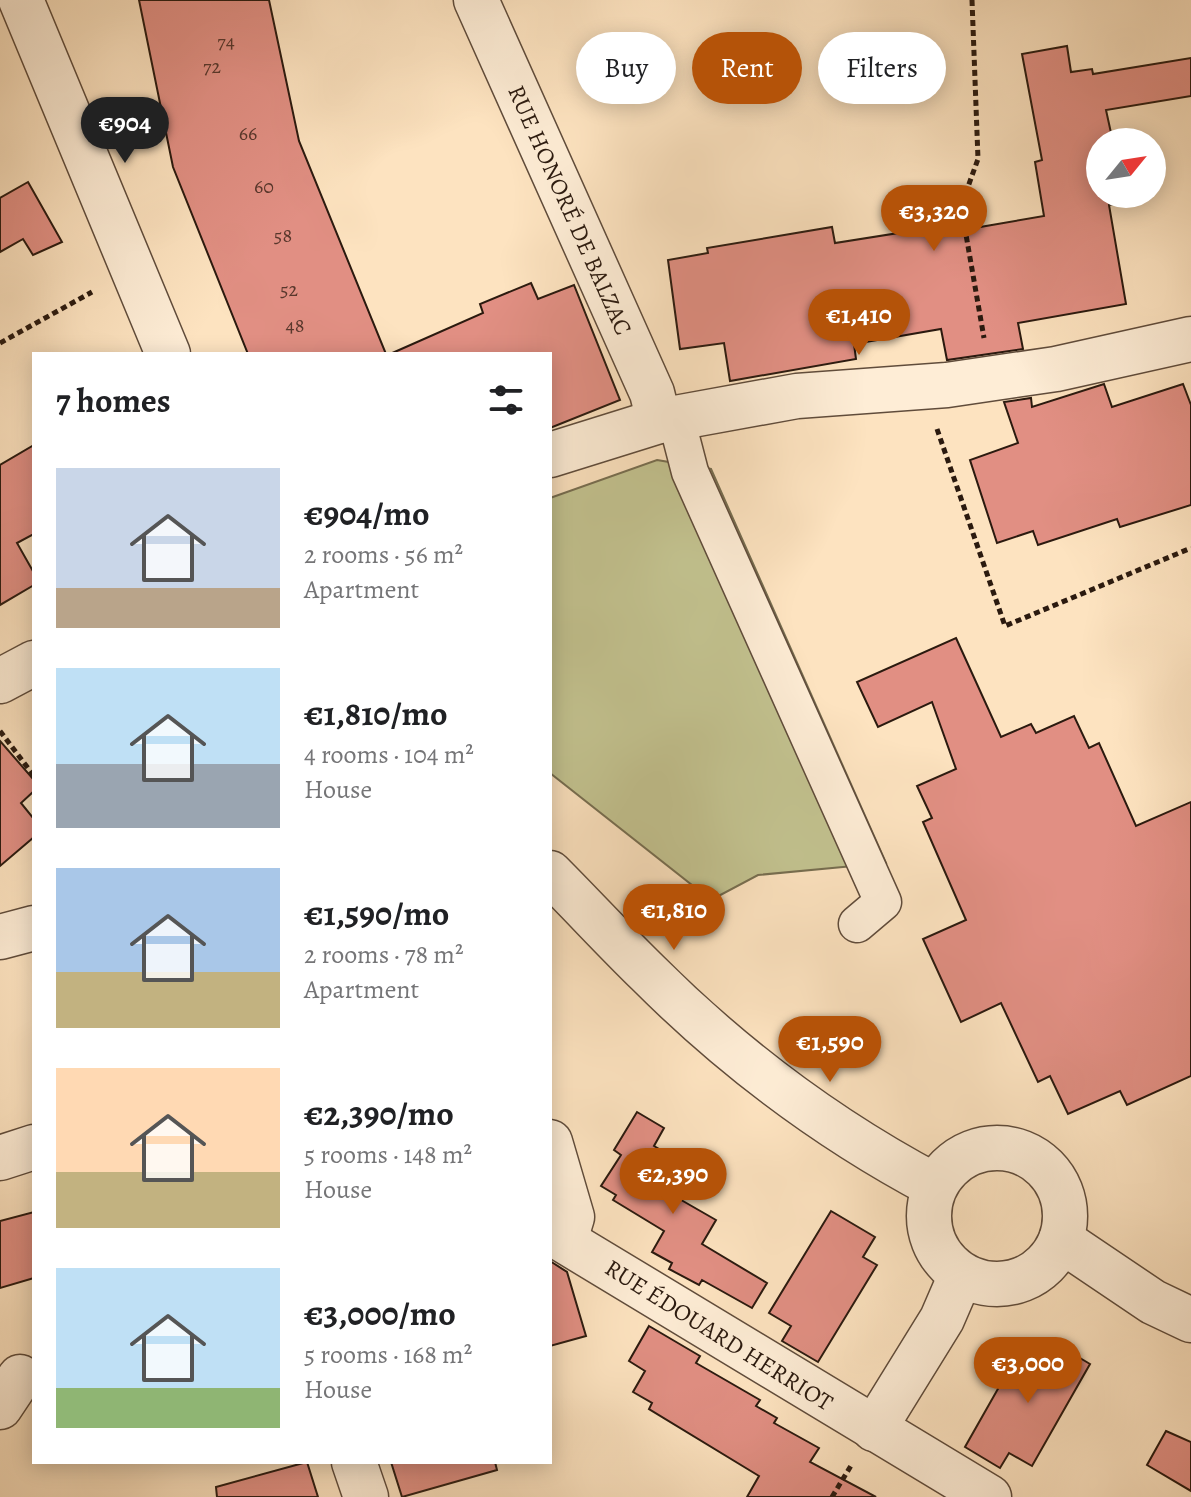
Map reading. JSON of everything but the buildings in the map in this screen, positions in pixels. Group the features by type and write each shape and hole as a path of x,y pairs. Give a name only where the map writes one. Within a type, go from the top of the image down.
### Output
{"street":[{"path":"21,0 167,352"},
{"name":"RUE HONORÉ DE BALZAC","path":"476,0 652,393 667,419"},
{"path":"552,454 667,419 797,396 991,379 1056,369 1191,339"},
{"path":"667,419 883,902 857,924"},
{"path":"0,681 32,664"},
{"path":"552,875 647,973 744,1059 811,1112 935,1186"},
{"path":"0,937 32,929"},
{"path":"995,1147 1015,1150 1049,1171 1059,1188 1065,1207 1061,1240 1040,1269 1024,1279 992,1284 961,1275 935,1245 929,1226 929,1206 935,1186 959,1158 995,1147"},
{"path":"0,1158 32,1148"},
{"path":"552,1149 572,1217 558,1236"},
{"name":"RUE ÉDOUARD HERRIOT","path":"558,1236 989,1497"},
{"path":"1061,1240 1153,1302 1191,1320"},
{"path":"874,1429 942,1319 961,1275"},
{"path":"355,1464 366,1497"}],"path":[{"path":"972,0 978,159 961,206 991,379"},
{"path":"0,343 92,292"},
{"path":"922,386 1005,626 1191,548"},
{"path":"0,731 32,773"}],"green space":[{"path":"657,460 711,469 886,863 758,875 711,900 552,775 552,497"}]}
